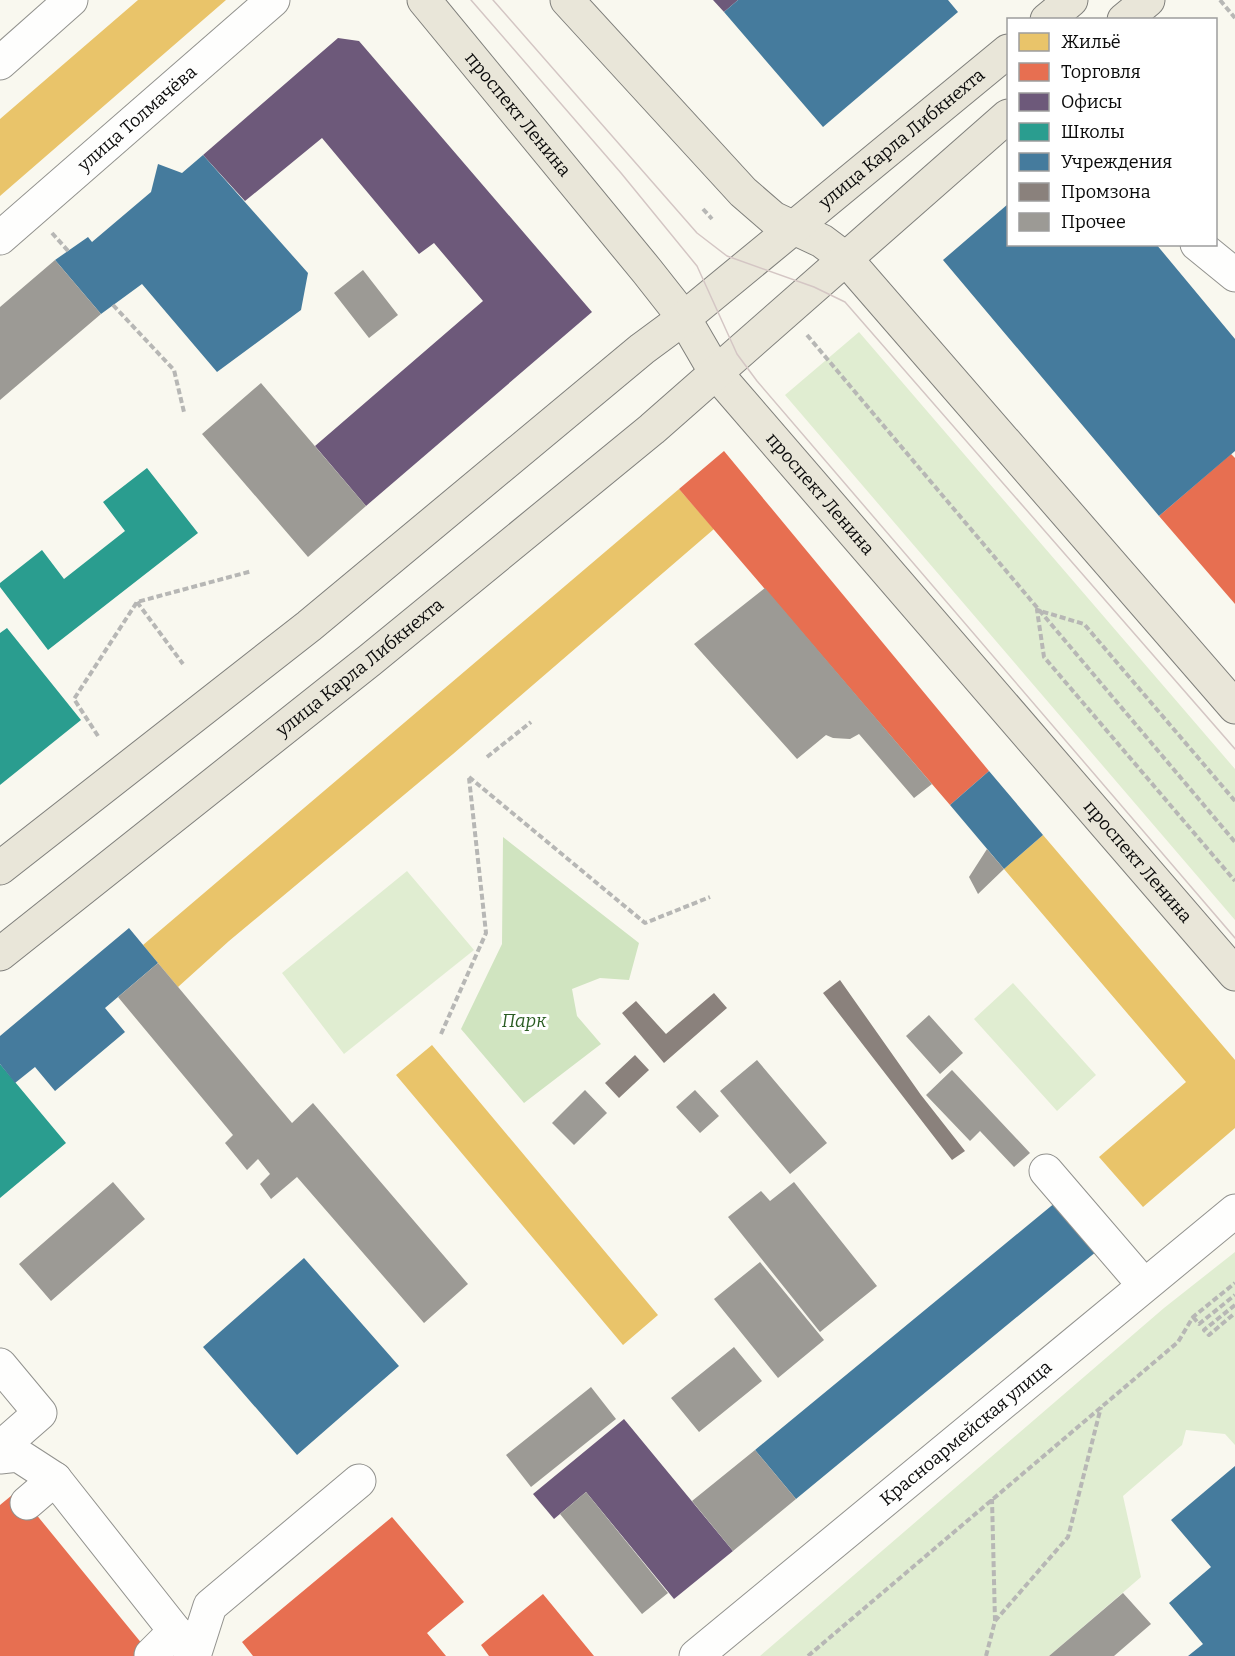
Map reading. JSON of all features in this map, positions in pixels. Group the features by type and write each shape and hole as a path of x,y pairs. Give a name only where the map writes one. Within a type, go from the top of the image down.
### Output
{"main road":[{"name":"проспект Ленина","path":"424,0 684,318 716,373 1235,974"},
{"path":"567,0 743,192 773,218 822,241 846,259 1235,707"},
{"path":"1049,18 1071,0"},
{"path":"1126,18 1148,0"},
{"name":"улица Карла Либкнехта","path":"684,318 1007,52"},
{"path":"846,259 1007,117"},
{"name":"улица Карла Либкнехта","path":"0,954 380,652 652,429 846,259"},
{"path":"0,868 309,626 642,350 684,318"}],"street":[{"path":"0,63 71,0"},
{"name":"улица Толмачёва","path":"8,230 273,0"},
{"path":"1199,246 1235,275"},
{"path":"1046,1171 1144,1285"},
{"name":"Красноармейская улица","path":"696,1656 1235,1211"},
{"path":"0,1365 40,1413 0,1448"},
{"path":"0,1457 18,1455 55,1479 188,1647"},
{"path":"27,1503 55,1479"},
{"path":"151,1655 188,1647 210,1606 359,1481"}],"path":[{"path":"1220,0 1235,18"},
{"path":"703,209 712,219"},
{"path":"113,305 174,370 184,412"},
{"path":"807,335 1235,842"},
{"path":"98,736 74,699 137,602 252,571"},
{"path":"137,602 183,664"},
{"path":"1037,610 1084,624 1235,801"},
{"path":"1037,610 1044,657 1235,880"},
{"path":"487,756 531,723"},
{"path":"441,1034 486,933 469,777 645,923 710,897"},
{"path":"808,1656 1178,1342 1193,1317 1235,1284"},
{"path":"1193,1317 1199,1324 1235,1295"},
{"path":"1235,1305 1204,1330 1209,1335 1235,1313"},
{"path":"995,1621 1068,1537 1101,1406"},
{"path":"986,1656 995,1621 992,1499"}],"green space":[{"path":"859,332 1235,769 1235,920 785,395"},
{"name":"Парк","path":"503,837 639,943 629,980 600,978 572,989 577,1016 601,1044 524,1103 461,1029 502,944"},
{"path":"407,871 474,950 344,1054 282,973"},
{"path":"1013,983 1096,1075 1057,1111 974,1019"},
{"path":"1235,1252 1235,1445 1225,1434 1186,1430 1182,1445 1123,1496 1141,1577 1049,1656 760,1656 1164,1308"}],"building: Жильё":[{"path":"138,0 226,0 0,196 0,119"},
{"path":"679,489 714,529 453,754 229,941 178,987 143,945"},
{"path":"1043,835 1235,1060 1235,1128 1143,1207 1099,1157 1186,1082 1004,869"},
{"path":"432,1045 658,1315 623,1345 396,1075"}],"building: Торговля":[{"path":"724,451 989,771 950,805 679,489"},
{"path":"1231,454 1235,458 1235,604 1159,516"},
{"path":"17,1491 152,1656 0,1656 0,1505"},
{"path":"392,1517 464,1602 427,1633 446,1656 253,1656 242,1642"},
{"path":"543,1594 594,1656 489,1656 481,1645"}],"building: Офисы":[{"path":"713,0 738,0 724,12"},
{"path":"338,38 359,41 592,312 366,506 315,446 483,301 434,243 419,254 322,138 245,201 203,155"},
{"path":"624,1419 733,1551 674,1599 586,1492 554,1519 533,1494"}],"building: Школы":[{"path":"147,468 198,533 48,650 0,587 0,583 42,550 64,579 125,531 103,502"},
{"path":"7,628 81,720 0,785 0,633"},
{"path":"0,1064 66,1143 0,1198"}],"building: Учреждения":[{"path":"738,0 948,0 958,12 823,127 724,12"},
{"path":"203,155 308,273 301,310 217,372 142,284 101,314 55,260 88,237 92,242 151,192 158,164 182,173"},
{"path":"1007,205 1007,246 1158,246 1235,339 1235,451 1159,516 943,260"},
{"path":"989,771 1043,835 1004,869 950,805"},
{"path":"129,928 158,963 105,1008 125,1032 55,1091 35,1067 15,1083 0,1064 0,1036"},
{"path":"1056,1202 1097,1251 796,1499 755,1450"},
{"path":"304,1258 399,1366 297,1455 203,1347"},
{"path":"1235,1466 1235,1656 1188,1656 1203,1644 1169,1603 1211,1567 1171,1520"}],"building: Промзона":[{"path":"840,980 921,1095 965,1151 952,1160 823,993"},
{"path":"714,993 727,1008 664,1063 622,1013 636,1001 666,1034"},
{"path":"635,1055 649,1070 619,1098 605,1083"}],"building: Прочее":[{"path":"55,260 101,314 0,400 0,307"},
{"path":"363,270 398,315 369,338 334,293"},
{"path":"261,383 366,506 308,557 202,434"},
{"path":"765,588 932,784 914,798 859,734 850,739 833,738 826,735 797,759 694,644"},
{"path":"987,849 1004,869 978,894 969,877"},
{"path":"158,963 292,1123 313,1103 468,1284 424,1323 297,1177 271,1199 260,1184 270,1174 258,1159 247,1170 225,1143 233,1135 118,997"},
{"path":"929,1015 963,1053 940,1074 906,1036"},
{"path":"757,1060 827,1143 790,1174 720,1091"},
{"path":"952,1070 1030,1153 1014,1167 980,1131 970,1141 926,1095"},
{"path":"585,1090 607,1113 574,1145 552,1123"},
{"path":"695,1090 719,1116 700,1133 676,1107"},
{"path":"113,1182 145,1219 51,1301 19,1264"},
{"path":"794,1182 877,1286 820,1332 728,1217 761,1191 770,1201"},
{"path":"760,1262 824,1340 778,1378 714,1299"},
{"path":"734,1347 762,1381 699,1432 671,1398"},
{"path":"591,1387 616,1419 531,1487 506,1455"},
{"path":"755,1450 796,1499 733,1551 692,1501"},
{"path":"586,1492 668,1593 642,1614 560,1514"},
{"path":"1123,1593 1151,1624 1114,1656 1049,1656"}],"tram line":[{"path":"471,0 621,173 697,266 737,354 757,381 1235,938"},
{"path":"493,0 697,233 727,256 814,287 845,302 1235,749"}]}
